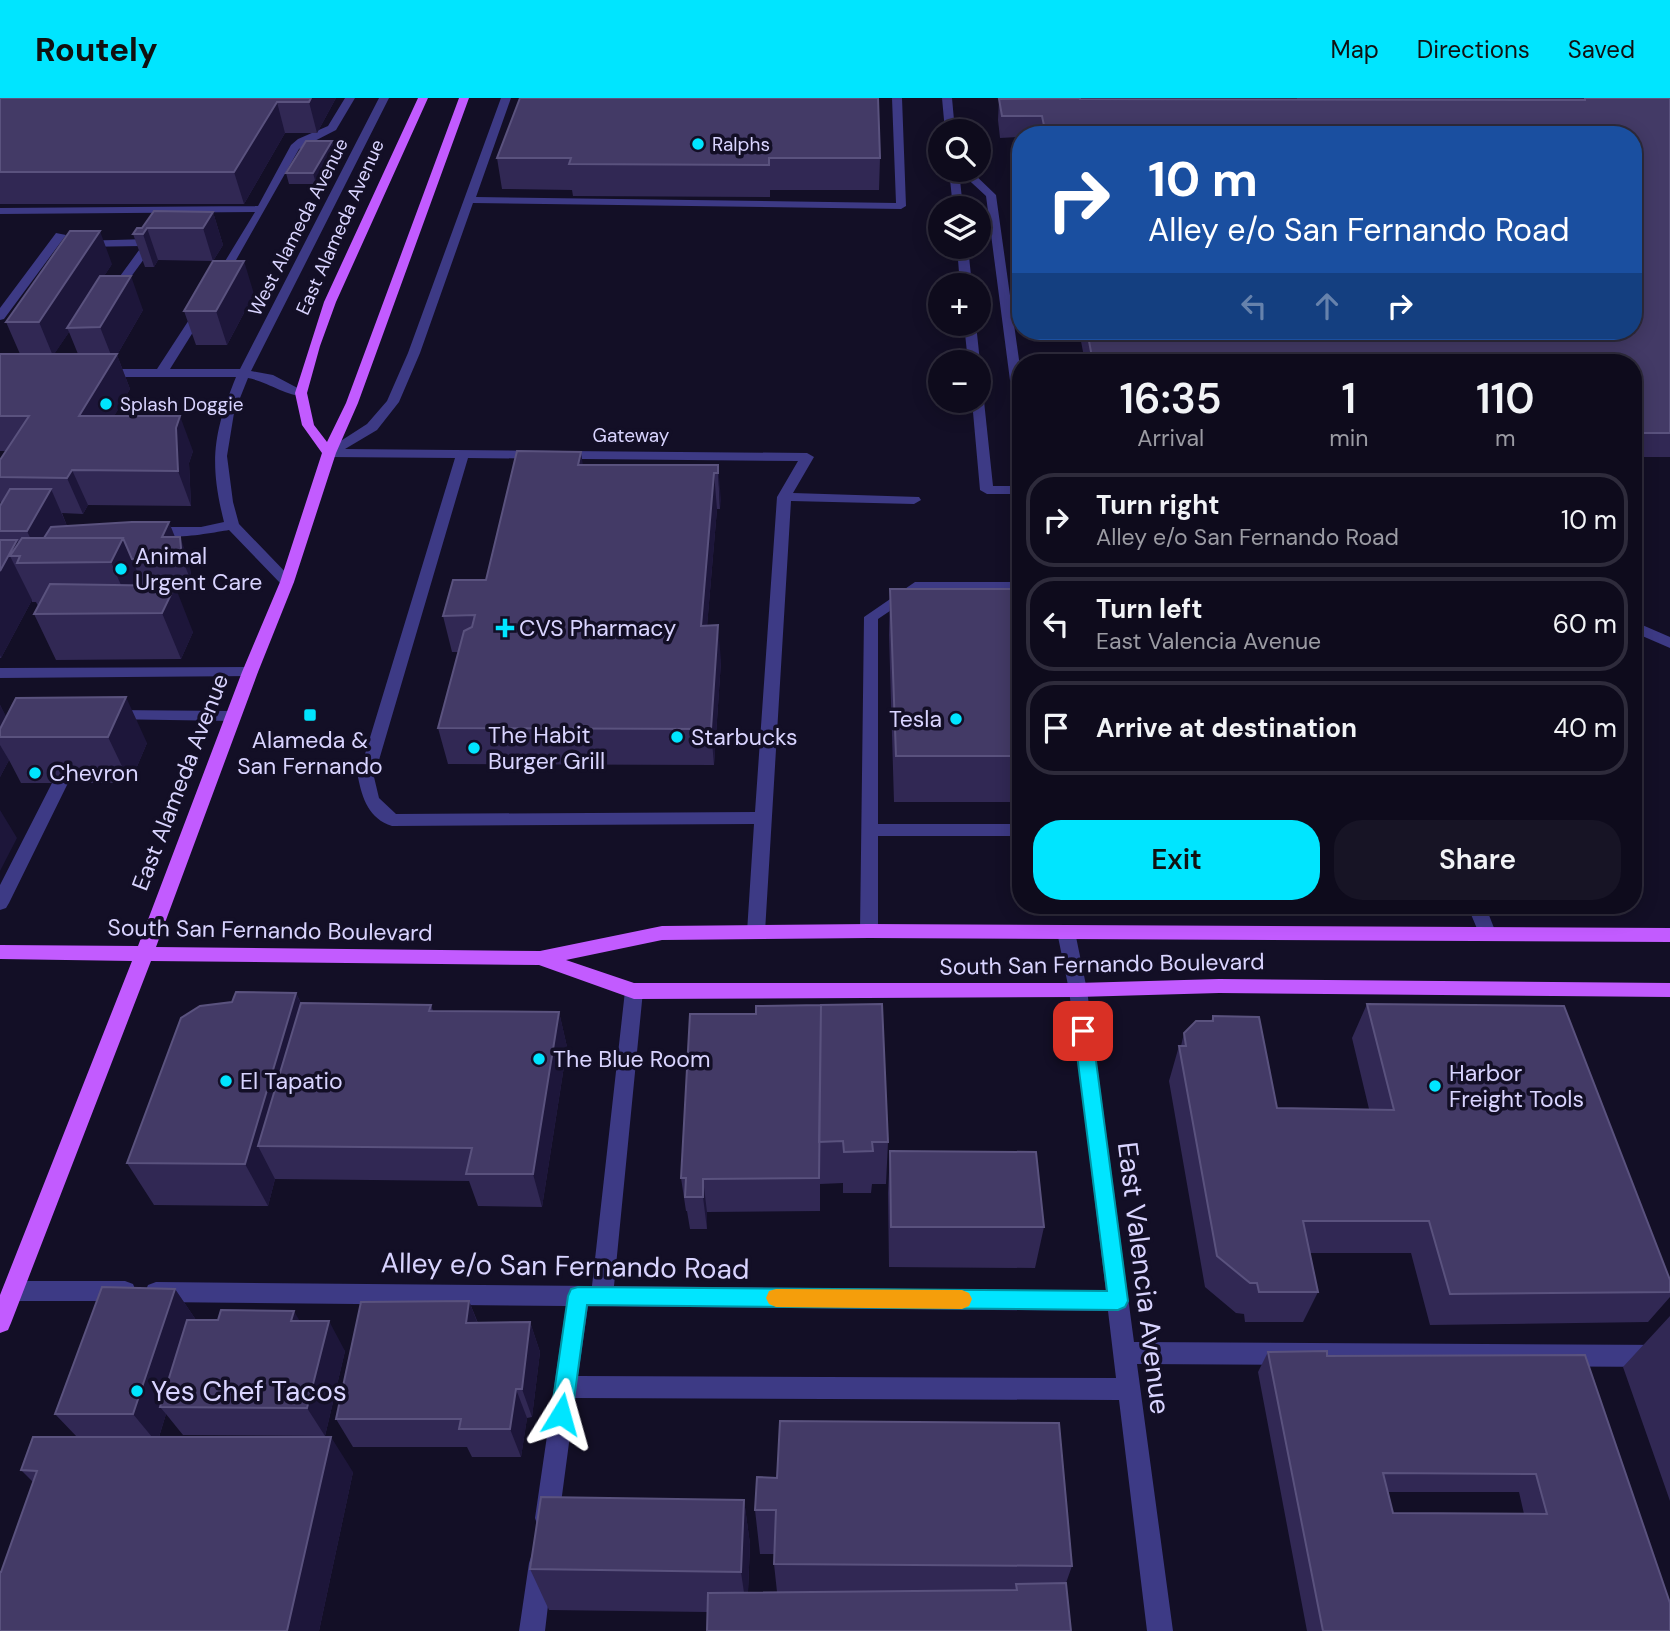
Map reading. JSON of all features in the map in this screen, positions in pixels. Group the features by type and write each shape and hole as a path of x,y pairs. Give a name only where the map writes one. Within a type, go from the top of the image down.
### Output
{"main road":[{"name":"East Alameda Avenue","path":"329,453 308,425 302,393 330,302 423,98"},
{"name":"East Alameda Avenue","path":"0,1323 287,582 329,453 352,403 464,98"},
{"name":"South San Fernando Boulevard","path":"0,952 540,958 662,933 757,932 1670,935"},
{"name":"South San Fernando Boulevard","path":"540,958 634,991 1078,990 1219,986 1670,990"}],"street":[{"path":"161,373 262,209 295,147 332,128 349,98"},
{"name":"West Alameda Avenue","path":"232,525 220,457 228,413 244,373 384,98"},
{"path":"329,453 372,427 393,402 414,353 506,98"},
{"path":"469,200 901,206 897,98"},
{"path":"947,98 949,119"},
{"path":"977,182 991,195 1012,354"},
{"path":"167,220 175,209"},
{"path":"0,211 262,209"},
{"path":"107,302 159,231"},
{"path":"0,316 56,240 151,242"},
{"path":"85,373 244,373 269,378 302,393"},
{"path":"979,413 987,490 1012,491"},
{"name":"Gateway","path":"329,453 807,457 784,497"},
{"path":"463,454 366,777 371,801 392,820 764,818"},
{"path":"757,932 784,497 914,500"},
{"path":"131,531 201,531 232,525 287,582"},
{"path":"869,931 871,617 915,587 1012,587"},
{"path":"1642,630 1670,643"},
{"path":"0,673 250,672"},
{"path":"94,715 233,716"},
{"path":"0,903 60,783"},
{"path":"868,830 1012,830"},
{"path":"1480,914 1487,933"},
{"name":"East Valencia Avenue","path":"1066,932 1078,990 1160,1631"},
{"path":"602,1297 634,991"},
{"name":"Alley e/o San Fernando Road","path":"13,1291 1118,1301"},
{"path":"532,1631 578,1296"},
{"path":"1124,1353 1670,1356"},
{"path":"565,1387 1129,1389"}],"building":[{"path":"0,98 311,98 309,102 277,102 234,172 0,172"},
{"name":"Ralphs","path":"520,98 878,98 880,158 769,158 769,165 569,164 571,158 497,158"},
{"path":"1670,98 1670,433 1642,433 1642,354 1091,354 1089,340 1642,340 1642,126 1044,126 1042,116 1002,116 999,99"},
{"path":"306,141 332,141 313,173 286,173"},
{"path":"154,211 213,212 203,228 147,228 143,234 133,234 137,228 142,228"},
{"path":"70,231 100,231 39,322 6,322"},
{"path":"213,261 244,261 216,311 184,311"},
{"path":"100,276 131,276 100,327 67,328"},
{"path":"0,354 117,354 79,416 180,416 176,428 178,471 72,470 67,478 0,477 0,460 29,416 0,416"},
{"path":"517,451 581,452 578,465 718,465 718,473 714,473 701,626 718,625 711,729 438,728 464,631 472,627 475,615 443,616 453,580 486,580"},
{"path":"10,489 51,489 27,531 0,531 0,506"},
{"path":"169,522 162,537 180,537 182,559 132,559 123,538 44,538 51,527"},
{"path":"22,538 123,538 111,562 17,563 20,556 10,556"},
{"path":"0,540 17,540 0,571"},
{"path":"50,584 175,586 162,613 34,614"},
{"name":"Tesla","path":"890,589 1012,589 1012,756 896,756"},
{"path":"126,697 108,737 0,737 0,729 16,698"},
{"path":"236,992 296,993 245,1164 127,1163 181,1018 200,1006 232,1002"},
{"path":"301,1003 431,1005 429,1011 559,1012 533,1174 466,1174 472,1148 258,1146"},
{"path":"882,1004 888,1142 872,1142 873,1151 844,1152 843,1141 819,1142 821,1005"},
{"path":"1367,1004 1564,1006 1670,1280 1670,1292 1450,1294 1429,1221 1303,1221 1318,1292 1259,1292 1257,1283 1250,1283 1217,1256 1179,1046 1186,1046 1184,1033 1196,1021 1213,1021 1213,1016 1259,1017 1277,1108 1394,1110"},
{"path":"821,1005 819,1178 703,1179 703,1197 685,1197 686,1178 681,1178 690,1014 756,1014 756,1006"},
{"path":"890,1151 1036,1152 1044,1227 891,1227"},
{"path":"102,1287 175,1289 133,1414 55,1414"},
{"path":"469,1301 466,1323 530,1322 522,1389 516,1389 510,1429 459,1429 461,1419 336,1419 361,1302"},
{"path":"221,1310 294,1311 291,1321 329,1321 307,1408 160,1407 187,1320 218,1320"},
{"path":"1327,1351 1327,1356 1585,1355 1670,1603 1670,1631 1323,1631 1268,1352","holes":["1383,1473 1536,1474 1547,1514 1393,1513"]},
{"path":"780,1421 1059,1423 1072,1566 774,1564 776,1510 755,1510 757,1477 777,1478"},
{"path":"33,1437 331,1437 287,1631 0,1631 0,1572 37,1471 21,1470"},
{"path":"541,1497 744,1500 741,1572 530,1569"},
{"path":"1066,1583 1071,1631 707,1631 708,1593 1017,1590 1016,1584"}],"slow traffic":[{"path":"776,1298 962,1299"}],"place":[{"name":"Ralphs","path":"698,144"},
{"name":"Splash Doggie","path":"106,404"},
{"name":"Animal Urgent Care","path":"121,569"},
{"name":"CVS Pharmacy","path":"505,628"},
{"name":"Alameda & San Fernando","path":"310,715"},
{"name":"Tesla","path":"956,719"},
{"name":"Starbucks","path":"677,737"},
{"name":"The Habit Burger Grill","path":"474,748"},
{"name":"Chevron","path":"35,773"},
{"name":"The Blue Room","path":"539,1059"},
{"name":"El Tapatio","path":"226,1081"},
{"name":"Harbor Freight Tools","path":"1435,1086"},
{"name":"Yes Chef Tacos","path":"137,1391"}],"route":[{"path":"561,1414 578,1296 1118,1301 1083,1031"}]}
